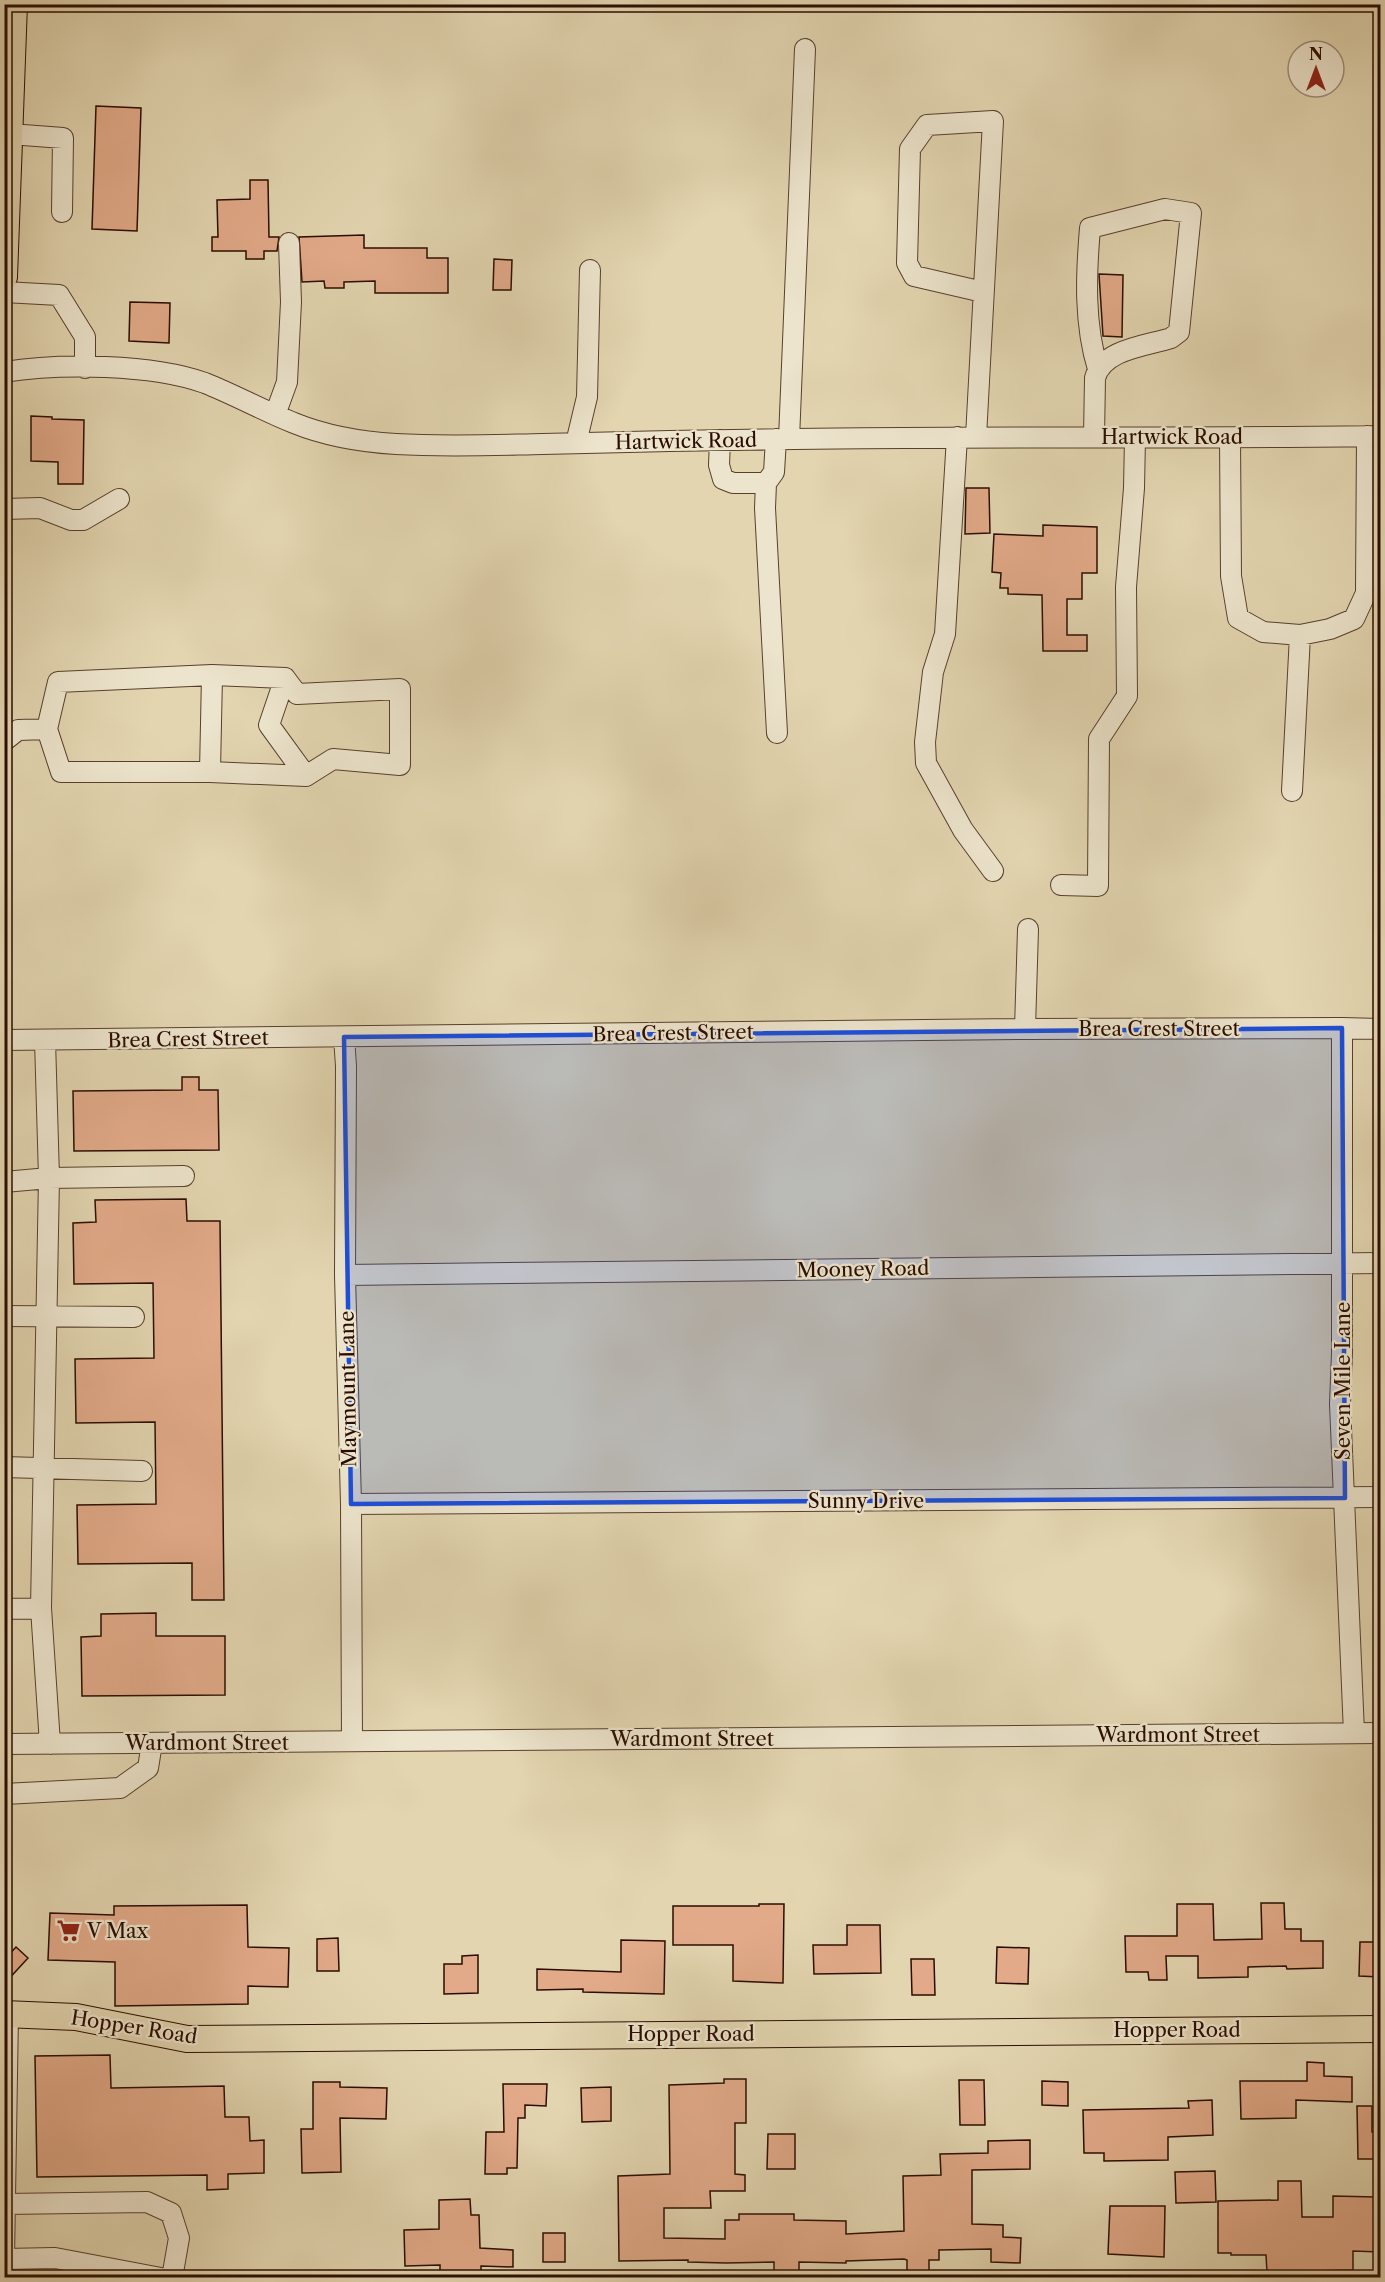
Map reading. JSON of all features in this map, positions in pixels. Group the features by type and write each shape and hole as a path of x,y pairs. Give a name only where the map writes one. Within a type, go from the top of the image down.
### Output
{"main road":[{"path":"4,277 14,4"},
{"name":"Hopper Road","path":"6,2014 76,2017 187,2038 1380,2029"}],"street":[{"path":"777,733 769,600 766,483 774,472 782,439 805,49"},
{"path":"983,292 914,276 907,263 910,149 927,125 993,121 983,292 945,634 933,672 925,742 926,763 963,830 993,871"},
{"path":"8,147 63,138 62,212"},
{"path":"1094,437 1095,378 1098,369 1108,359 1171,338 1179,332 1191,213 1165,209 1090,228 1088,294 1091,345 1098,369"},
{"path":"275,414 287,382 291,302 289,243"},
{"path":"576,443 587,397 590,270"},
{"path":"4,292 59,295 85,337 85,368"},
{"name":"Hartwick Road","path":"4,372 34,367 171,373 206,384 325,433 397,444 481,445 966,437 1374,436"},
{"path":"1230,438 1231,576 1238,618 1263,632 1300,635 1330,629 1354,619 1366,593 1374,436"},
{"path":"1061,885 1098,886 1099,739 1127,696 1126,587 1134,488 1135,438"},
{"path":"720,440 719,465 723,479 734,483 766,483"},
{"path":"4,509 40,508 71,520 82,520 119,499"},
{"path":"1292,791 1300,635"},
{"path":"212,675 285,678 297,694 400,689 400,765 333,759 306,776 210,772 61,772 47,729 57,682 212,675"},
{"path":"210,772 212,675"},
{"path":"285,678 269,726 306,776"},
{"path":"4,741 18,730 47,729"},
{"path":"1025,1029 1028,929"},
{"name":"Seven Mile Lane","path":"1342,1028 1340,1404 1354,1733"},
{"name":"Brea Crest Street","path":"4,1040 1025,1029 1380,1029"},
{"name":"Maymount Lane","path":"344,1037 352,1742"},
{"path":"45,1040 49,1178 41,1608 50,1744"},
{"path":"4,1182 49,1178 184,1176"},
{"name":"Mooney Road","path":"345,1275 1380,1263"},
{"path":"4,1316 134,1317"},
{"path":"4,1467 142,1471"},
{"name":"Sunny Drive","path":"351,1504 1380,1497"},
{"path":"4,1609 41,1608"},
{"name":"Wardmont Street","path":"4,1744 1380,1733"},
{"path":"4,1794 120,1788 148,1768 152,1743"},
{"path":"6,2014 4,2259 55,2258 161,2277"},
{"path":"5,2204 147,2202 171,2213 179,2238 172,2277"}],"highlighted area":[{"path":"1342,1028 1345,1498 351,1504 344,1037"}],"building":[{"path":"96,106 141,108 137,231 92,229"},
{"path":"250,180 268,180 269,237 279,237 277,251 264,251 264,259 246,259 246,251 212,251 212,237 218,237 217,200 250,199"},
{"path":"364,235 364,248 427,248 427,258 448,258 448,293 375,293 375,281 344,282 344,288 325,288 324,281 302,282 299,237"},
{"path":"494,259 512,260 511,290 493,290"},
{"path":"1099,274 1123,275 1122,337 1103,336"},
{"path":"130,302 170,303 169,343 129,341"},
{"path":"31,416 84,420 83,484 58,484 58,462 31,461"},
{"path":"966,488 989,488 990,533 965,534"},
{"path":"1043,525 1097,527 1097,573 1082,573 1082,599 1067,599 1067,635 1087,635 1087,651 1043,651 1042,595 1008,594 1008,588 1000,588 1001,573 992,572 994,534 1043,536"},
{"path":"182,1077 199,1077 199,1090 218,1090 219,1150 74,1151 73,1091 182,1090"},
{"path":"186,1199 187,1221 220,1221 224,1600 192,1600 192,1563 78,1564 77,1505 156,1504 155,1422 76,1423 75,1359 154,1358 153,1283 74,1284 73,1223 96,1222 95,1200"},
{"path":"156,1613 156,1636 225,1636 225,1695 82,1696 81,1637 101,1636 101,1614"},
{"path":"1261,1903 1284,1903 1285,1929 1301,1929 1301,1941 1323,1941 1323,1968 1248,1967 1248,1977 1198,1978 1198,1956 1166,1956 1167,1980 1149,1980 1148,1972 1126,1972 1125,1936 1177,1936 1177,1904 1213,1904 1214,1940 1262,1939"},
{"path":"759,1904 784,1904 783,1983 733,1981 733,1945 673,1945 673,1906 759,1906"},
{"path":"247,1905 248,1947 289,1948 288,1987 248,1986 248,2004 115,2006 115,1962 48,1960 50,1913 114,1915 114,1906"},
{"path":"847,1925 880,1925 881,1973 814,1974 813,1945 847,1945"},
{"path":"338,1938 339,1971 317,1971 317,1939"},
{"path":"621,1940 665,1941 664,1994 583,1992 583,1989 537,1990 537,1969 621,1972"},
{"path":"1360,1942 1380,1942 1380,1977 1359,1976"},
{"path":"16,1947 28,1958 4,1984 4,1960"},
{"path":"997,1947 1029,1948 1028,1984 996,1983"},
{"path":"478,1955 478,1993 444,1994 444,1964 462,1964 462,1956"},
{"path":"911,1959 934,1959 935,1995 912,1995"},
{"path":"110,2055 111,2088 224,2086 225,2117 249,2117 250,2141 264,2140 264,2173 228,2174 228,2189 207,2190 207,2175 37,2177 35,2056"},
{"path":"1307,2062 1324,2063 1324,2076 1352,2077 1352,2102 1296,2100 1296,2118 1241,2119 1240,2081 1307,2081"},
{"path":"724,2079 746,2079 746,2123 735,2123 735,2174 745,2175 745,2191 710,2191 711,2208 664,2208 664,2238 725,2239 725,2220 739,2220 739,2214 794,2214 794,2220 846,2221 846,2234 904,2231 903,2176 941,2175 940,2154 988,2153 988,2141 1030,2140 1030,2169 972,2170 972,2224 1003,2225 1003,2237 1021,2238 1020,2263 991,2262 991,2249 939,2250 939,2260 929,2260 929,2277 907,2277 907,2260 904,2259 846,2261 846,2263 799,2262 799,2277 774,2277 774,2262 619,2261 618,2176 670,2174 669,2085 724,2083"},
{"path":"959,2080 984,2080 985,2125 960,2125"},
{"path":"1042,2081 1068,2082 1068,2106 1042,2105"},
{"path":"313,2082 340,2082 340,2087 387,2088 386,2119 340,2118 341,2172 302,2173 301,2129 313,2129"},
{"path":"503,2084 547,2084 546,2106 525,2105 525,2118 518,2118 517,2168 507,2168 507,2174 485,2174 486,2132 504,2132"},
{"path":"611,2087 611,2121 582,2122 581,2088"},
{"path":"1212,2100 1213,2135 1168,2137 1168,2160 1104,2161 1104,2153 1084,2153 1083,2110 1189,2108 1188,2101"},
{"path":"1357,2106 1372,2106 1372,2132 1380,2132 1380,2159 1358,2159"},
{"path":"768,2134 795,2134 795,2169 767,2169"},
{"path":"1215,2171 1216,2202 1176,2203 1175,2172"},
{"path":"1278,2181 1301,2181 1302,2217 1333,2217 1333,2196 1376,2197 1376,2211 1380,2211 1380,2252 1353,2251 1353,2270 1267,2272 1266,2255 1218,2253 1218,2201 1278,2200"},
{"path":"470,2199 471,2215 479,2215 480,2248 513,2250 513,2267 481,2266 481,2274 440,2275 440,2265 405,2266 404,2230 439,2229 439,2200"},
{"path":"1110,2206 1165,2206 1164,2257 1108,2254"},
{"path":"543,2233 565,2233 565,2262 543,2262"}],"place":[{"name":"V Max","path":"69,1931"}]}
